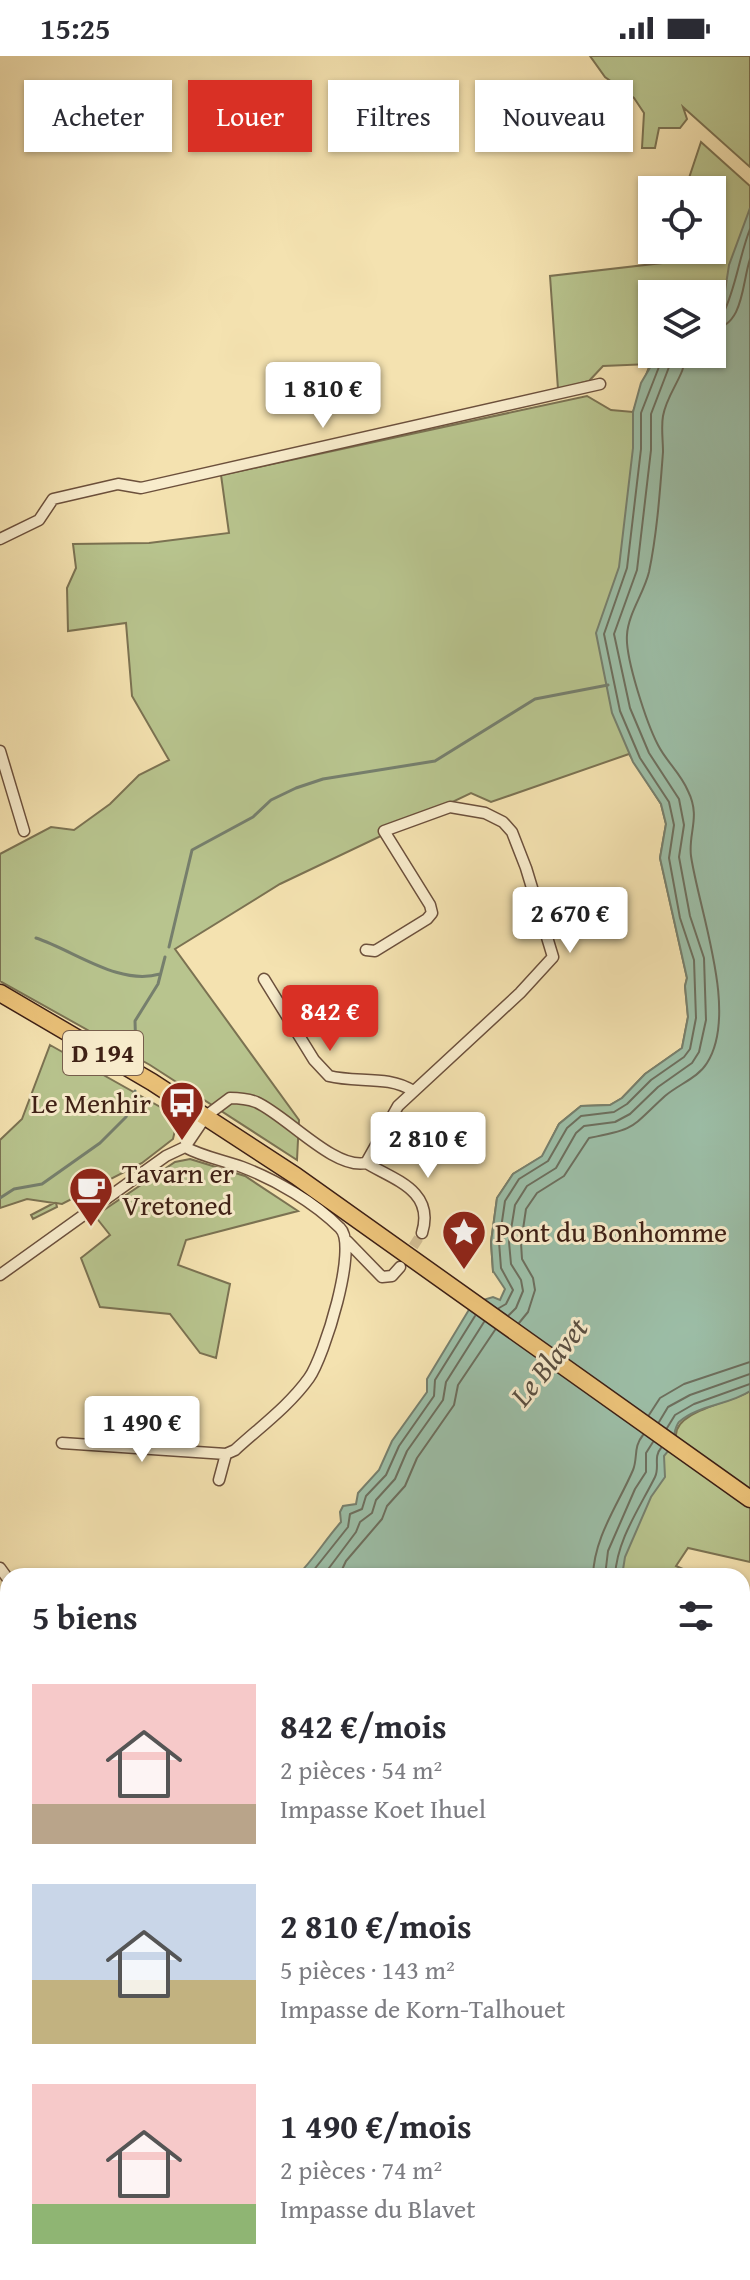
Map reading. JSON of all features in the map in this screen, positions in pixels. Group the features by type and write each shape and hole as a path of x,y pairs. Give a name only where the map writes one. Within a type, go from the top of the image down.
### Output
{"main road":[{"name":"D 194","path":"0,993 206,1116 404,1261 750,1496"}],"street":[{"path":"0,539 39,520 53,499 118,484 141,488 600,384"},
{"path":"0,751 24,831"},
{"path":"0,1275 154,1164 185,1147 206,1116 230,1098 245,1099 273,1113 338,1156 357,1165 366,1163 388,1119 413,1091 539,974 553,957 512,832 503,822 485,813 450,807 384,831 432,913 375,951 366,950"},
{"path":"264,979 322,1071 337,1078 387,1082 413,1091"},
{"path":"185,1147 197,1154 251,1170 286,1188 342,1229 347,1241 382,1277 392,1276 404,1261"},
{"path":"366,1163 402,1182 418,1196 424,1211 422,1233"},
{"path":"62,1443 226,1454 235,1450 284,1406 311,1376 332,1317 347,1241"},
{"path":"219,1480 226,1454"}],"shaded area":[{"path":"590,56 750,56 750,167 683,107 687,119 680,128 659,128 655,148 642,148 644,113 633,97 633,80 609,80"},
{"path":"701,142 750,186 750,1016 493,1271 491,1242 497,1198 513,1174 543,1156 559,1124 581,1106 610,1105 622,1098 645,1074 682,1048 688,1017 687,978 660,858 666,824 661,804 629,754 491,802 471,793 280,884 175,949 299,1120 297,1160 150,1065 0,981 0,854 51,827 74,830 110,804 139,775 169,760 132,696 126,623 68,631 67,588 76,568 73,544 149,543 229,533 221,475 587,396 611,410 633,412 649,368 726,368 726,280 638,280 638,365 603,366 589,381 558,389 550,276 653,264 726,264 726,176 690,176"},
{"path":"50,1045 178,1117 173,1139 142,1163 62,1204 56,1203 57,1207 33,1219 31,1215 54,1203 27,1199 0,1208 0,1140 22,1119"},
{"path":"190,1159 245,1176 298,1211 186,1240 178,1265 230,1284 216,1358 200,1353 170,1314 100,1307 81,1258 110,1235 95,1216 175,1162"},
{"path":"750,1391 750,1562 688,1548 676,1566 681,1568 519,1568 676,1437 684,1421 693,1414"}],"water":[{"name":"Le Blavet","path":"750,208 750,1391 695,1412 679,1422 664,1456 665,1477 651,1497 623,1568 304,1568 341,1522 343,1506 356,1504 358,1493 379,1470 392,1441 427,1392 427,1379 473,1303 493,1297 500,1300 505,1289 493,1271 491,1242 497,1198 513,1174 542,1156 559,1124 581,1106 610,1105 622,1098 645,1074 682,1048 688,1017 687,978 660,858 666,824 661,804 633,762 612,713 596,633 619,567 633,448 633,412 641,383 650,368 726,368 726,284 729,265"}],"waterway":[{"path":"169,947 192,850 253,817 271,800 323,779 435,761 535,699 608,685"},
{"path":"36,938 113,971 144,976 160,974"},
{"path":"136,1053 135,1021 158,984 165,957"},
{"path":"0,1198 14,1189 42,1184 100,1143 126,1117 135,1091"}],"tunnel":[{"path":"405,1259 422,1233"}],"place":[{"name":"Le Menhir","path":"182,1142"},
{"name":"Tavarn er Vretoned","path":"91,1228"},
{"name":"Pont du Bonhomme","path":"464,1271"}]}
